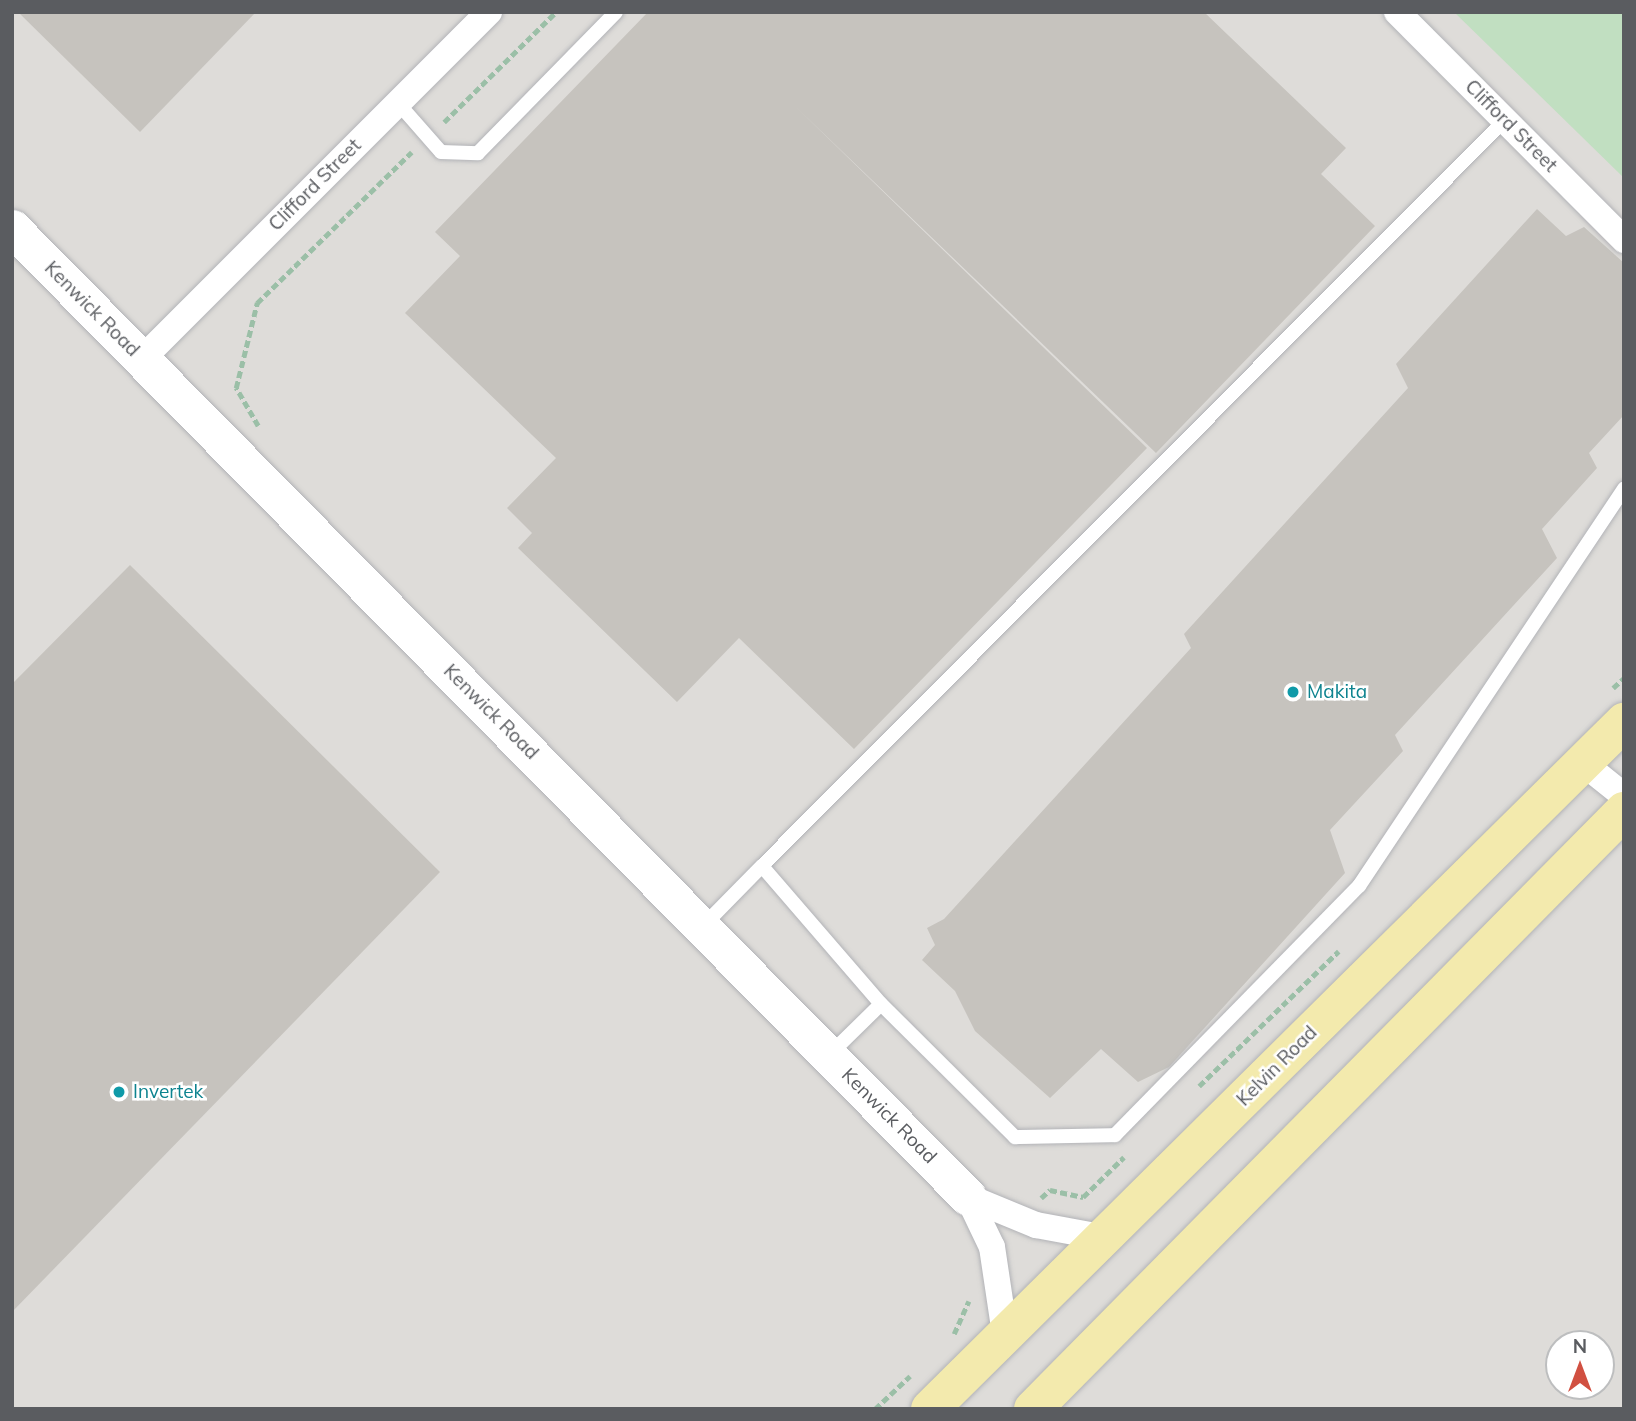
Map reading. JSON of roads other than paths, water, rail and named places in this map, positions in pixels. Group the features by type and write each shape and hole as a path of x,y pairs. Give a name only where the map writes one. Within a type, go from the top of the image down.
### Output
{"main road":[{"name":"Kenwick Road","path":"12,228 968,1197"},
{"name":"Kelvin Road","path":"930,1409 1583,763 1614,710"},
{"path":"1032,1409 1624,811"}],"street":[{"name":"Clifford Street","path":"142,359 488,12"},
{"name":"Clifford Street","path":"1397,12 1624,240"},
{"path":"1583,763 1624,796"},
{"name":"Kenwick Road","path":"968,1197 1021,1219 1101,1237"},
{"name":"Kenwick Road","path":"968,1197 992,1247 1005,1334"}],"lane":[{"path":"398,103 442,152 478,153 616,12"},
{"path":"702,927 1505,120"},
{"path":"762,866 880,1004 1014,1138 1115,1135 1359,886 1624,488"},
{"path":"829,1055 880,1004"}],"place":[{"name":"Makita","path":"1293,692"},
{"name":"Invertek","path":"119,1092"}]}
